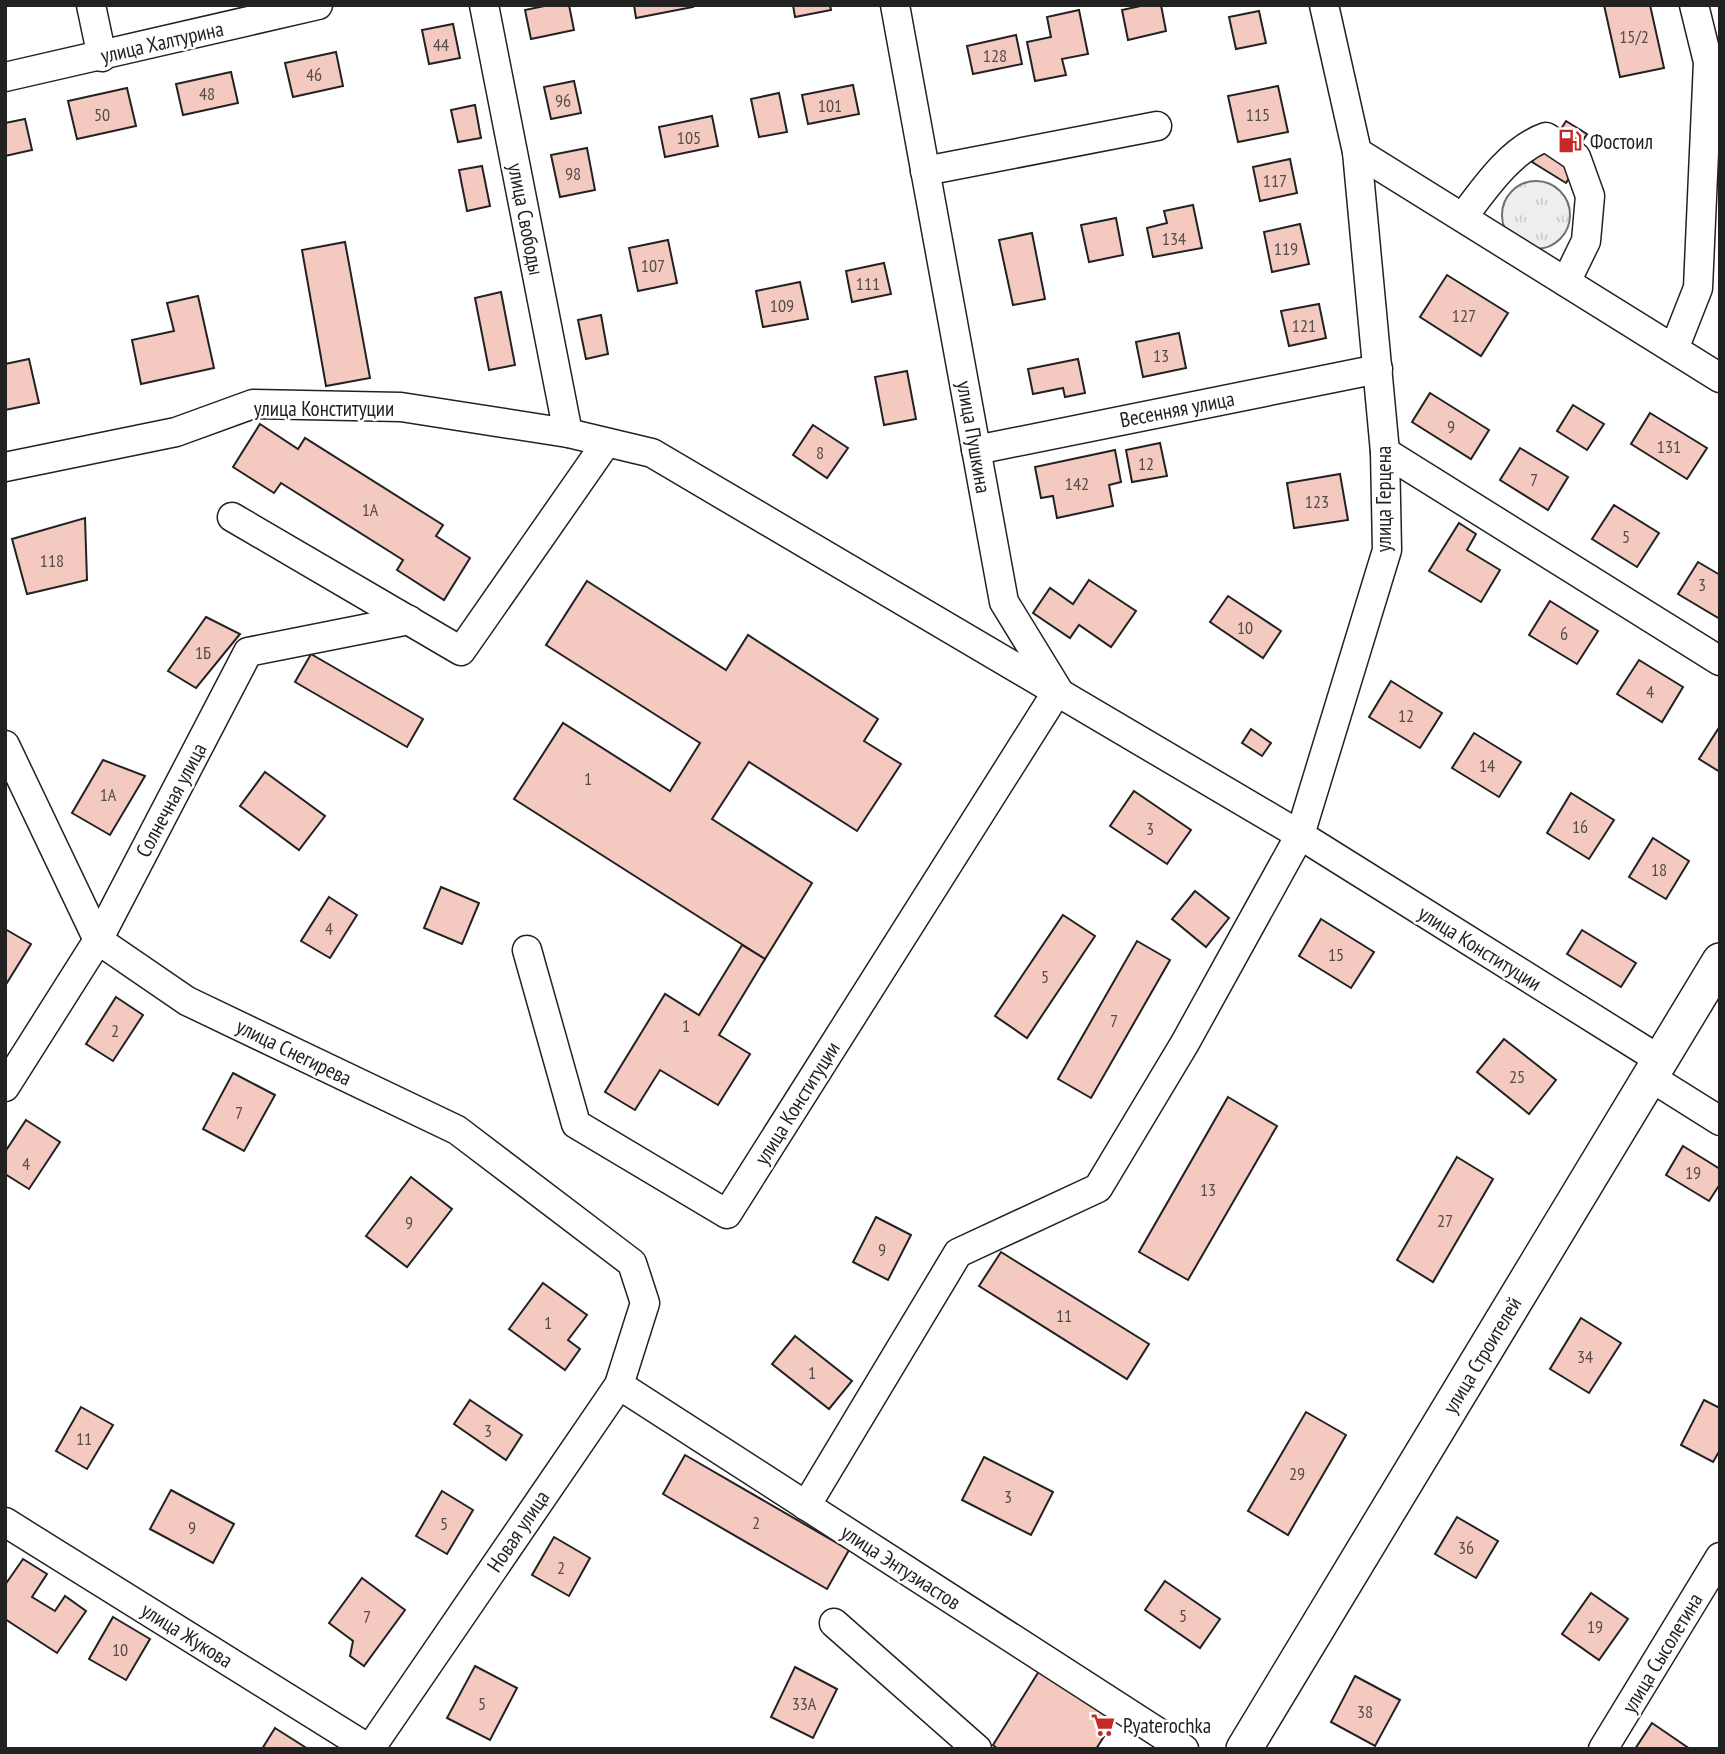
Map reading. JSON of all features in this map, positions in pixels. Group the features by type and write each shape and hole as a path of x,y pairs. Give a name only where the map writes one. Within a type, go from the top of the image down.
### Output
{"main road":[{"name":"улица Строителей","path":"1244,1749 1720,961"}],"street":[{"path":"92,5 102,57"},
{"name":"улица Халтурина","path":"5,77 102,57 317,5"},
{"name":"улица Свободы","path":"484,5 568,433"},
{"name":"улица Пушкина","path":"895,5 1004,602 1058,690"},
{"name":"улица Герцена","path":"1300,835 1387,550 1385,453 1357,152 1324,5"},
{"path":"1674,349 1698,288 1708,62 1695,5"},
{"path":"925,171 1157,125"},
{"path":"1463,217 1504,166 1536,140 1546,137 1576,157 1590,196 1586,241 1566,282"},
{"path":"1357,152 1720,378"},
{"name":"Весенняя улица","path":"976,450 1378,369"},
{"name":"улица Конституции","path":"5,467 176,432 253,404 401,407 568,433 652,453 1300,835 1655,1068 1720,1121"},
{"path":"232,517 461,651 606,443"},
{"path":"1385,453 1720,661"},
{"name":"Солнечная улица","path":"5,1087 98,940 248,652 409,620"},
{"name":"улица Конституции","path":"527,950 576,1124 727,1214 1058,690"},
{"path":"5,745 98,940"},
{"path":"806,1506 958,1253 1098,1188 1185,1043 1300,835"},
{"name":"улица Снегирева","path":"98,940 187,1001 457,1130 632,1263 645,1303"},
{"name":"Новая улица","path":"369,1749 618,1385 645,1303"},
{"name":"улица Энтузиастов","path":"618,1385 1184,1749"},
{"name":"улица Жукова","path":"5,1522 369,1749"},
{"name":"улица Сысолетина","path":"1604,1749 1720,1557"},
{"path":"834,1623 977,1749"}],"green space":[{"path":"1536,181 1549,183 1560,191 1568,202 1568,228 1560,239 1549,247 1536,249 1523,247 1512,239 1504,228 1502,215 1504,202 1512,191 1523,183"}],"building":[{"path":"549,5 569,5 574,30 531,39 525,10"},
{"path":"634,5 693,5 693,7 636,18"},
{"path":"793,5 830,5 831,10 795,17"},
{"path":"1161,5 1166,31 1128,40 1122,10"},
{"path":"1604,5 1650,5 1664,68 1620,77"},
{"path":"1079,10 1088,54 1062,59 1066,75 1035,81 1027,42 1051,37 1047,17"},
{"path":"1259,11 1266,43 1236,49 1229,17"},
{"path":"453,24 460,58 429,64 422,30"},
{"path":"1016,35 1022,64 973,74 967,46"},
{"path":"336,52 343,86 293,97 285,63"},
{"path":"231,72 238,103 183,115 176,84"},
{"path":"574,81 581,113 551,119 544,87"},
{"path":"853,85 859,114 808,124 802,95"},
{"path":"1278,86 1288,132 1238,142 1228,96"},
{"path":"127,88 136,126 77,139 68,101"},
{"path":"779,93 787,132 759,137 751,99"},
{"path":"475,105 481,138 458,142 451,110"},
{"path":"712,116 718,146 665,157 659,127"},
{"path":"25,119 32,150 5,156 5,123"},
{"path":"1566,121 1587,134 1570,161 1577,166 1566,183 1532,162 1543,145 1549,148"},
{"path":"587,148 595,190 560,197 551,155"},
{"path":"1290,159 1297,193 1260,201 1253,167"},
{"path":"482,166 490,206 467,211 459,170"},
{"path":"1193,205 1202,248 1153,257 1147,228 1167,223 1164,211"},
{"path":"1116,218 1123,255 1089,262 1081,225"},
{"path":"1300,224 1309,264 1272,272 1264,232"},
{"path":"1032,233 1045,299 1013,305 999,240"},
{"path":"668,240 677,283 638,291 629,248"},
{"path":"345,242 370,378 326,386 302,250"},
{"path":"884,263 891,294 852,302 846,271"},
{"path":"1447,275 1508,313 1481,356 1420,317"},
{"path":"800,282 808,319 763,327 756,291"},
{"path":"501,292 515,365 489,370 475,298"},
{"path":"198,296 214,368 141,384 132,340 174,331 167,303"},
{"path":"1319,304 1326,338 1289,346 1281,311"},
{"path":"601,315 608,354 586,359 578,320"},
{"path":"1179,333 1186,368 1143,377 1136,342"},
{"path":"29,359 39,403 5,410 5,364"},
{"path":"1078,359 1085,393 1065,397 1063,388 1033,394 1028,369"},
{"path":"907,371 916,419 884,425 875,377"},
{"path":"1430,393 1489,430 1471,459 1412,422"},
{"path":"1573,405 1604,424 1587,450 1557,431"},
{"path":"1650,413 1707,448 1687,479 1631,444"},
{"path":"260,424 298,449 305,438 443,525 436,536 470,558 444,600 397,570 403,560 281,483 274,493 233,467"},
{"path":"813,425 848,448 827,478 793,455"},
{"path":"1160,443 1167,476 1132,482 1126,450"},
{"path":"1520,448 1568,477 1548,510 1500,480"},
{"path":"1115,450 1121,482 1109,485 1113,506 1057,518 1053,496 1041,498 1035,467"},
{"path":"1340,474 1348,520 1294,528 1287,483"},
{"path":"1614,505 1659,533 1637,567 1592,539"},
{"path":"85,518 87,580 27,594 12,539"},
{"path":"1459,523 1476,534 1467,550 1500,570 1481,602 1429,571"},
{"path":"1698,562 1720,575 1720,619 1678,594"},
{"path":"1089,580 1136,611 1111,647 1079,625 1070,638 1033,613 1050,588 1073,604"},
{"path":"587,581 726,670 748,635 878,719 864,741 901,764 857,831 749,762 712,819 812,883 765,959 514,799 563,723 670,791 700,743 546,645"},
{"path":"1228,596 1281,631 1263,658 1210,622"},
{"path":"1550,601 1598,631 1577,664 1529,635"},
{"path":"206,617 240,634 196,688 168,671"},
{"path":"311,654 423,719 407,747 295,682"},
{"path":"1639,660 1683,687 1662,722 1617,694"},
{"path":"1391,681 1442,713 1420,748 1369,717"},
{"path":"1720,726 1720,772 1699,759"},
{"path":"1251,729 1271,743 1262,756 1242,743"},
{"path":"1474,733 1521,762 1499,797 1452,768"},
{"path":"103,760 145,776 110,835 72,813"},
{"path":"265,772 325,816 299,850 240,806"},
{"path":"1134,791 1191,830 1167,864 1110,826"},
{"path":"1571,793 1614,820 1589,859 1547,833"},
{"path":"1653,838 1689,861 1666,899 1629,877"},
{"path":"441,887 479,903 462,944 424,928"},
{"path":"1195,891 1229,918 1206,947 1172,919"},
{"path":"329,897 357,915 330,958 301,941"},
{"path":"1063,915 1095,936 1027,1038 995,1016"},
{"path":"1321,919 1374,952 1351,988 1299,956"},
{"path":"5,929 31,944 5,986"},
{"path":"1582,930 1636,963 1621,987 1567,954"},
{"path":"1137,941 1170,960 1091,1098 1058,1079"},
{"path":"742,945 765,959 719,1035 750,1054 718,1105 660,1070 635,1110 605,1092 665,994 699,1015"},
{"path":"116,997 143,1015 113,1061 86,1044"},
{"path":"1504,1039 1556,1080 1529,1114 1477,1072"},
{"path":"233,1073 275,1095 244,1151 203,1129"},
{"path":"1228,1097 1277,1126 1188,1280 1139,1252"},
{"path":"26,1120 60,1142 29,1189 5,1174 5,1152"},
{"path":"1683,1146 1720,1169 1720,1184 1709,1201 1666,1175"},
{"path":"1457,1157 1493,1179 1433,1282 1397,1260"},
{"path":"411,1177 452,1209 407,1267 366,1236"},
{"path":"876,1217 911,1235 888,1280 853,1262"},
{"path":"1001,1252 1149,1344 1127,1379 979,1286"},
{"path":"543,1283 587,1315 568,1340 580,1349 565,1370 509,1329"},
{"path":"1581,1318 1621,1343 1589,1393 1550,1369"},
{"path":"795,1336 852,1381 829,1409 772,1364"},
{"path":"470,1400 522,1435 506,1460 454,1424"},
{"path":"1704,1400 1720,1408 1720,1450 1713,1462 1681,1445"},
{"path":"81,1407 113,1425 87,1469 56,1451"},
{"path":"1306,1412 1346,1435 1288,1535 1248,1511"},
{"path":"685,1455 849,1550 827,1589 663,1494"},
{"path":"984,1457 1053,1492 1031,1535 962,1500"},
{"path":"171,1490 234,1524 213,1563 150,1529"},
{"path":"442,1491 473,1510 447,1554 416,1536"},
{"path":"1457,1517 1498,1541 1476,1578 1435,1554"},
{"path":"554,1537 590,1558 569,1596 532,1575"},
{"path":"23,1559 47,1574 32,1597 55,1611 65,1596 86,1611 57,1653 5,1619 5,1585"},
{"path":"362,1578 405,1610 364,1666 350,1656 353,1641 329,1623"},
{"path":"1165,1581 1220,1619 1200,1648 1145,1610"},
{"path":"1591,1593 1628,1619 1599,1660 1562,1634"},
{"path":"113,1617 150,1639 126,1680 89,1659"},
{"path":"475,1666 517,1688 490,1740 447,1718"},
{"path":"795,1667 837,1689 813,1738 771,1717"},
{"path":"1041,1668 1117,1716 1096,1749 998,1749 993,1745"},
{"path":"1355,1676 1400,1700 1375,1746 1331,1722"},
{"path":"1652,1723 1690,1749 1635,1749"},
{"path":"275,1728 308,1749 262,1749"}],"place":[{"name":"Фостоил","path":"1570,141"},
{"name":"Pyaterochka","path":"1103,1725"}]}
